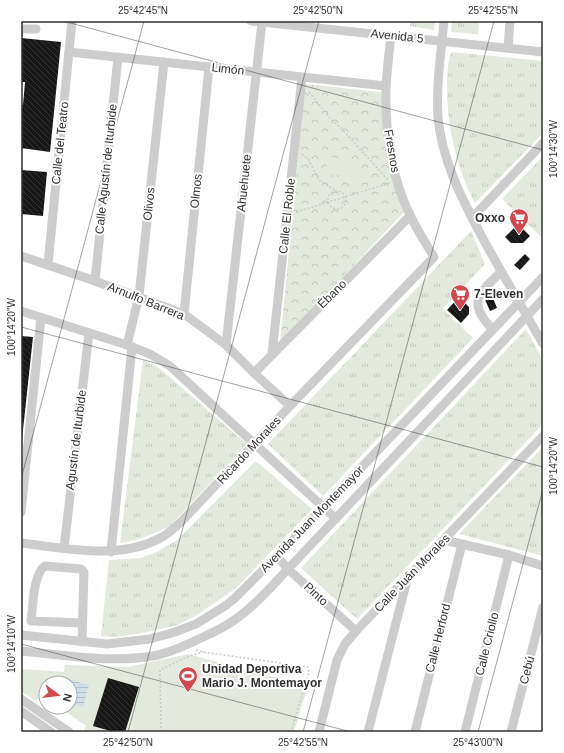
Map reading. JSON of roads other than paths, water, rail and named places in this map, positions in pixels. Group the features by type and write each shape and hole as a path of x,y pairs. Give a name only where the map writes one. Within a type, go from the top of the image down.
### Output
{"street":[{"name":"Calle del Teatro","path":"48,264 72,21"},
{"name":"Avenida 5","path":"252,21 543,52"},
{"path":"444,21 438,119 451,173 472,218 501,272 543,344"},
{"path":"508,48 510,21"},
{"name":"Ahuehuete","path":"226,344 262,22"},
{"path":"21,29 36,29"},
{"name":"Fresnos","path":"391,36 386,86 388,132 391,154 402,194 410,216 434,258"},
{"name":"Limón","path":"69,52 257,72 302,80 386,86"},
{"name":"Calle Agustín de Iturbide","path":"94,281 118,57"},
{"name":"Olivos","path":"111,552 130,346 139,296 164,62"},
{"name":"Olmos","path":"184,314 209,67"},
{"name":"Calle El Roble","path":"272,354 302,80"},
{"path":"472,218 543,143"},
{"name":"Ébano","path":"254,374 272,354 410,216"},
{"name":"Arnulfo Barrera","path":"21,256 139,296 184,314 226,344 254,374 290,406"},
{"name":"Ricardo Morales","path":"21,543 111,552 146,544 167,534 181,522 290,406 434,258"},
{"path":"492,329 480,315 478,300 484,288 501,272"},
{"name":"Avenida Juan Montemayor","path":"21,635 107,644 162,636 196,624 213,614 234,599 277,556 543,277"},
{"name":"Avenida Juan Montemayor","path":"21,651 106,659 158,655 185,645 220,629 244,613 336,519 543,299"},
{"path":"21,311 130,346 150,354 170,366 336,519"},
{"path":"21,512 41,318"},
{"name":"Agustín de Iturbide","path":"64,548 89,333"},
{"name":"Calle Juán Morales","path":"319,732 337,660 345,644 543,436"},
{"path":"444,540 543,566"},
{"name":"Calle Herford","path":"415,732 462,544"},
{"name":"Pinto","path":"277,556 288,569 356,631"},
{"name":"Calle Criollo","path":"465,732 509,556"},
{"path":"31,636 37,578 40,571 46,566 81,569 84,572 82,642"},
{"path":"368,732 407,579"},
{"name":"Cebú","path":"511,732 543,607"},
{"path":"32,621 82,623"},
{"path":"106,659 107,644"},
{"path":"21,699 70,732"},
{"path":"21,711 51,732"}],"place":[{"name":"Oxxo","path":"519,235"},
{"name":"7-Eleven","path":"460,311"},
{"name":"Unidad Deportiva Mario J. Montemayor","path":"188,693"}]}
